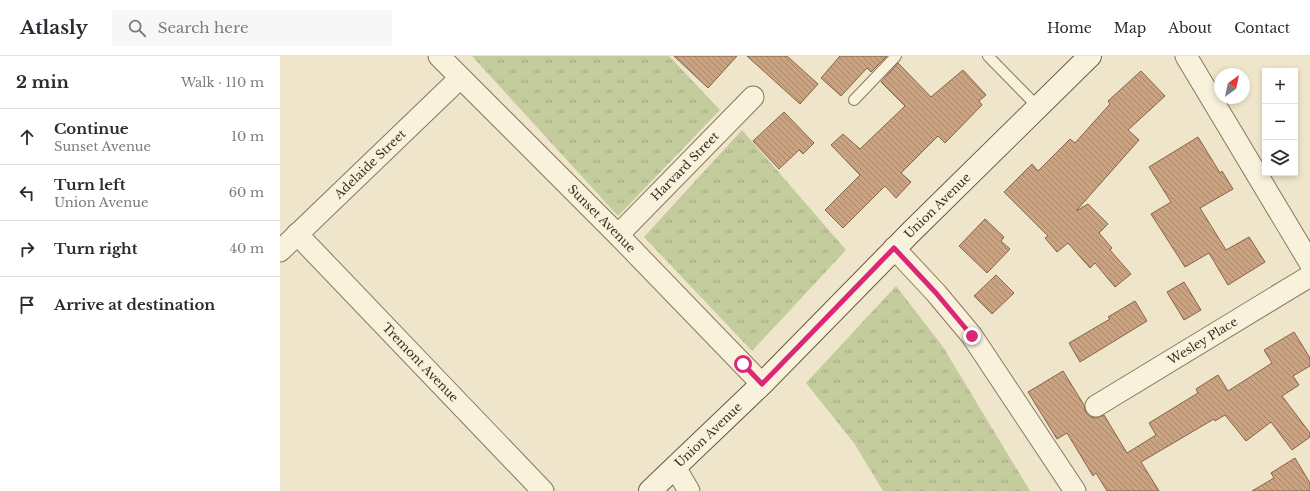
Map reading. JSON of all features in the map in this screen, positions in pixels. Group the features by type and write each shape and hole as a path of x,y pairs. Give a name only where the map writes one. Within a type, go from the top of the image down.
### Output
{"street":[{"name":"Sunset Avenue","path":"439,56 618,235 762,384"},
{"name":"Union Avenue","path":"650,491 762,384 894,248 1090,56"},
{"path":"1186,56 1310,263"},
{"name":"Adelaide Street","path":"280,251 460,78"},
{"name":"Harvard Street","path":"618,235 753,96"},
{"name":"Tremont Avenue","path":"297,234 543,491"},
{"path":"894,248 936,293 972,336 1075,491"},
{"name":"Wesley Place","path":"1096,406 1310,276"},
{"path":"675,467 689,491"}],"lane":[{"path":"854,100 896,56"},
{"path":"988,56 1038,107"}],"green space":[{"path":"472,56 669,56 720,110 618,216"},
{"path":"742,130 846,250 752,351 644,237"},
{"path":"896,286 943,347 1030,491 883,491 854,443 806,383"}],"building":[{"path":"674,56 737,56 708,88"},
{"path":"747,56 787,56 818,84 800,104"},
{"path":"840,56 887,56 871,72 867,68 841,96 821,78"},
{"path":"898,63 931,97 963,70 986,95 979,101 982,105 945,143 938,136 901,173 911,182 896,198 885,186 843,228 825,210 860,175 831,145 843,134 860,149 905,106 881,82"},
{"path":"1141,71 1165,96 1128,130 1139,140 1076,211 1088,204 1108,224 1099,233 1112,248 1110,250 1131,274 1115,287 1095,263 1090,268 1068,243 1057,252 1045,238 1048,236 1004,192 1032,164 1038,171 1070,139 1075,143 1110,104 1108,101"},
{"path":"784,112 814,143 803,154 799,150 779,169 753,141"},
{"path":"1198,137 1220,173 1222,171 1233,189 1200,208 1226,250 1249,237 1265,262 1228,285 1209,253 1185,267 1151,214 1171,202 1149,167"},
{"path":"985,219 1004,237 1001,241 1010,249 987,273 959,246"},
{"path":"996,275 1014,293 992,314 974,296"},
{"path":"1184,282 1201,310 1184,320 1167,292"},
{"path":"1135,301 1147,321 1080,362 1069,343 1110,319 1108,317"},
{"path":"1294,332 1310,358 1310,366 1293,376 1299,385 1282,396 1310,433 1310,437 1292,450 1271,422 1246,441 1225,415 1215,421 1214,419 1141,462 1159,491 1107,491 1096,473 1093,476 1067,433 1057,439 1028,392 1063,371 1084,405 1086,413 1091,417 1096,418 1104,415 1127,453 1156,435 1149,423 1198,393 1196,389 1218,375 1228,391 1272,363 1264,350"},
{"path":"1295,458 1310,483 1310,491 1252,491 1274,478 1271,473"}],"route":[{"path":"743,364 762,384 894,248 936,293 972,336"}]}
